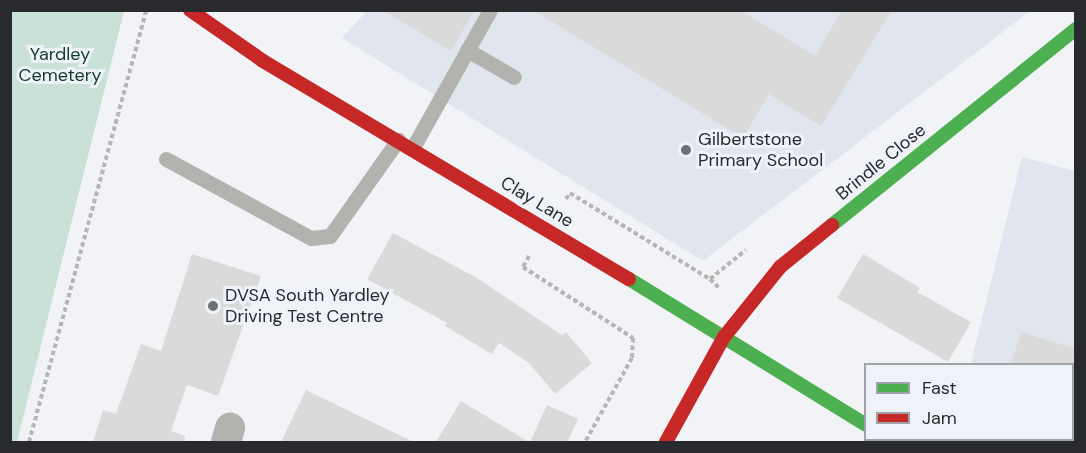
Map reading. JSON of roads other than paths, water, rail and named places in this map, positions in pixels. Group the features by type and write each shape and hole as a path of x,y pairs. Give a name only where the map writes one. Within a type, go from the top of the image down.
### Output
{"street":[{"name":"Clay Lane","path":"190,10 263,61 545,227 864,423"},
{"name":"Brindle Close","path":"666,442 724,337 780,267 1076,29"}],"lane":[{"path":"412,149 490,10"},
{"path":"467,50 514,77"},
{"path":"166,159 311,238 330,236 398,140"}],"place":[{"name":"Gilbertstone Primary School","path":"686,150"},
{"name":"DVSA South Yardley Driving Test Centre","path":"213,306"}],"park label":[{"name":"Yardley Cemetery","path":"60,65"}]}
